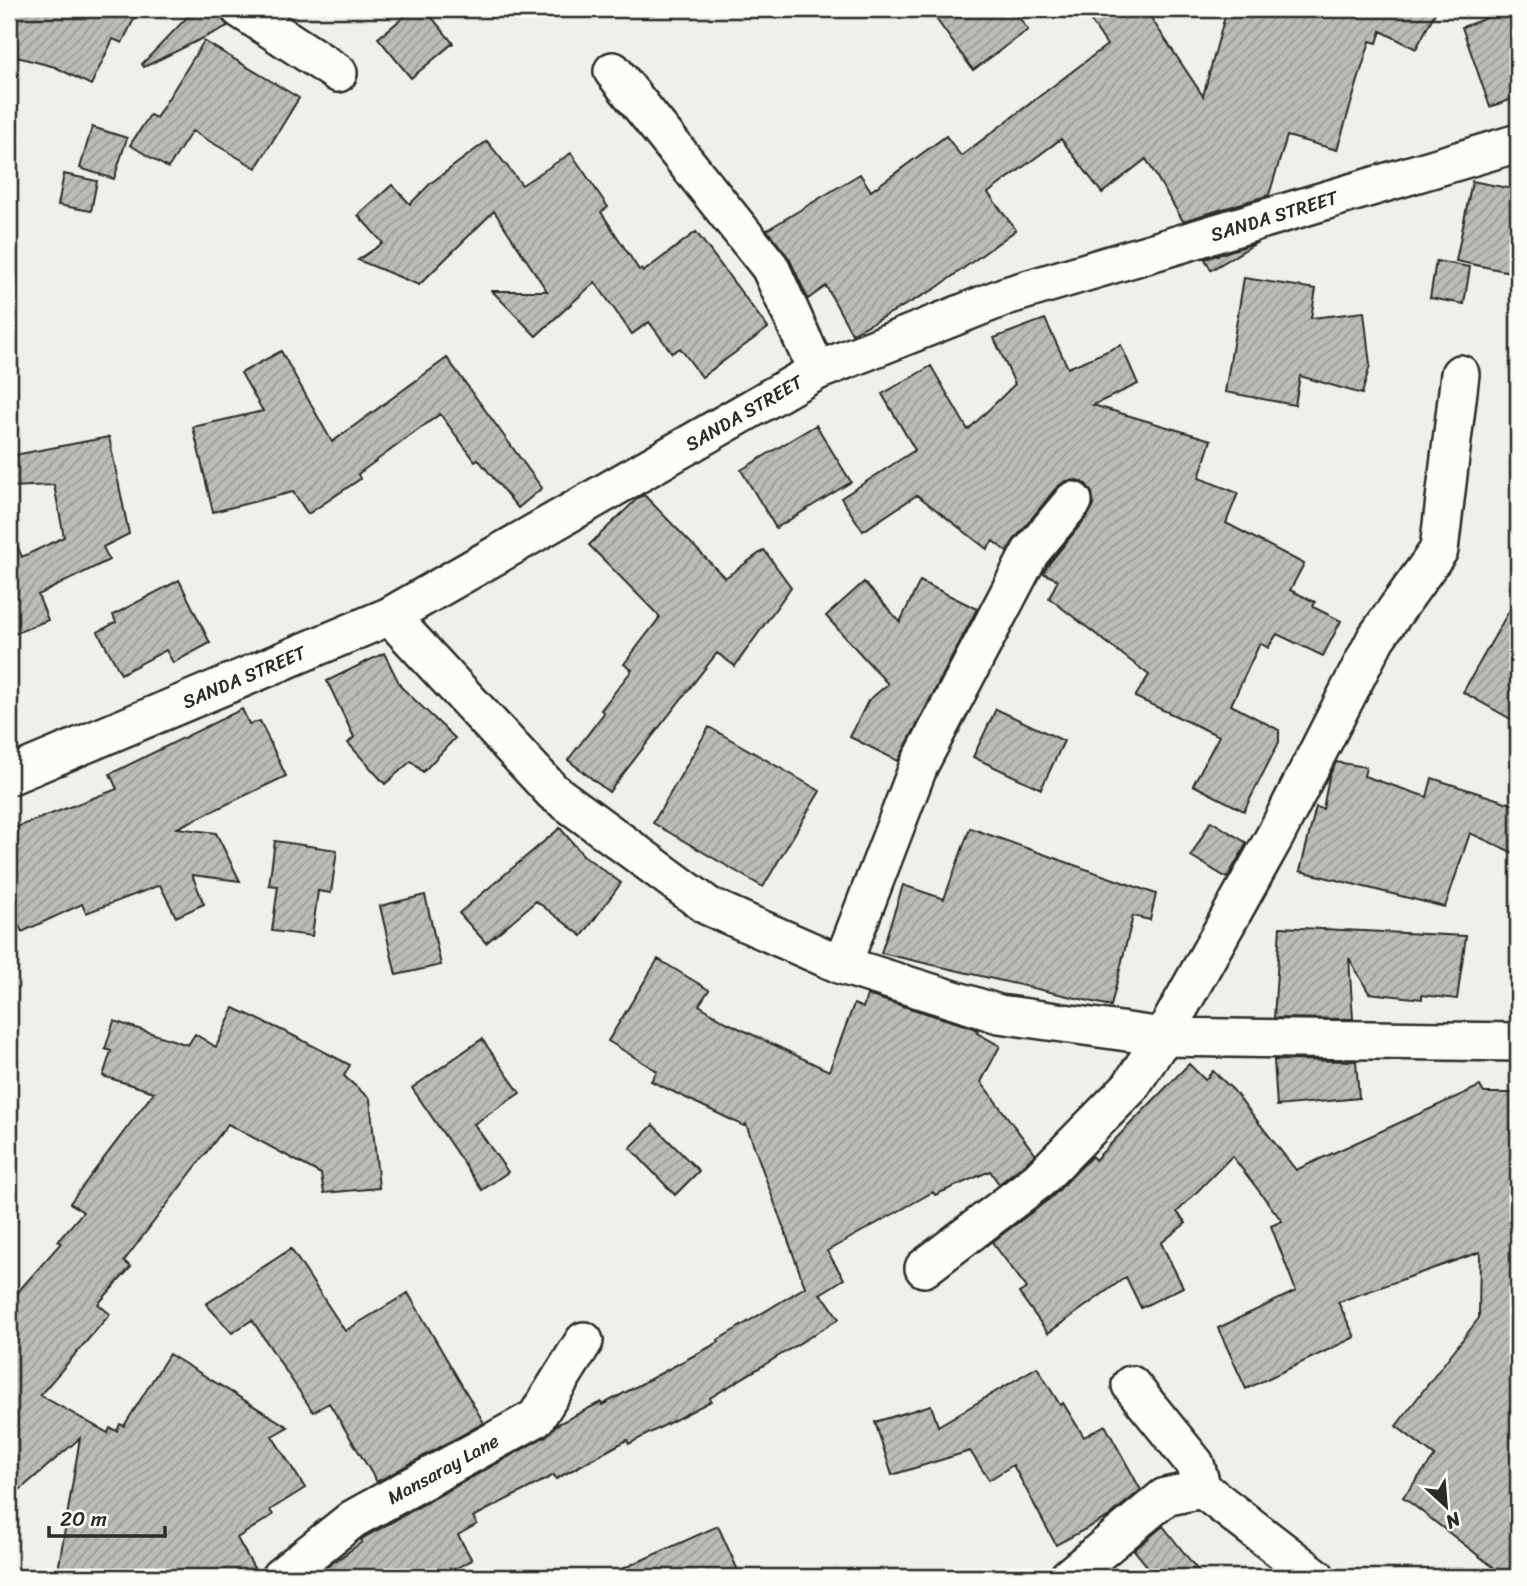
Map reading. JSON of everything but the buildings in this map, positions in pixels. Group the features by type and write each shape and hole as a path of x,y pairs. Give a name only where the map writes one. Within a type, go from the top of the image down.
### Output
{"street":[{"path":"240,9 338,73"},
{"path":"613,71 770,267 817,371"},
{"name":"SANDA STREET","path":"9,776 390,616 817,371 1006,296 1518,144"},
{"path":"924,1268 1039,1180 1129,1087 1163,1037 1275,836 1376,638 1438,550 1460,374"},
{"path":"842,965 919,765 1030,553 1073,501"},
{"path":"390,616 553,792 708,906 842,965 999,1014 1163,1037 1518,1042"},
{"name":"Mansaray Lane","path":"280,1577 354,1518 536,1418 584,1341"},
{"path":"1131,1385 1195,1464 1202,1489 1316,1577"},
{"path":"1069,1577 1165,1497 1202,1489"}]}
